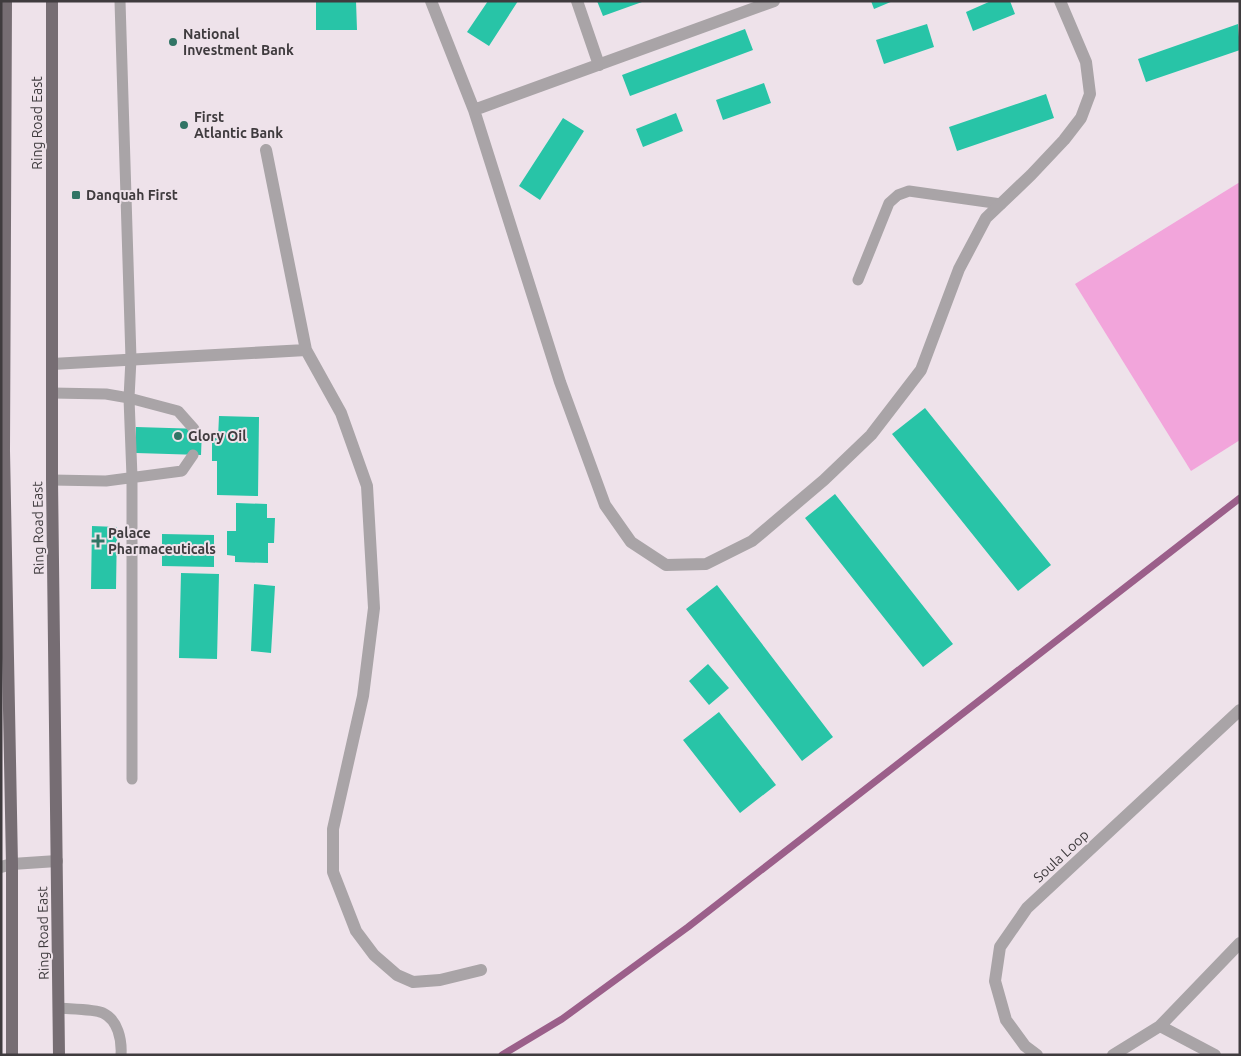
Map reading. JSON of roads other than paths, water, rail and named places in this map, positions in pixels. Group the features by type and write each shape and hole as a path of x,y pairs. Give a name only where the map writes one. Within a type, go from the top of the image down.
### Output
{"main road":[{"path":"6,1 3,183 4,451 7,866 12,1055"},
{"name":"Ring Road East","path":"52,1 52,480 59,1055"}],"street":[{"path":"431,1 474,110 560,382 605,505 631,542 666,565 706,564 752,541 824,480 871,435 922,370 959,269 986,218 1064,140 1081,118 1090,94 1086,62 1060,1"},
{"path":"577,1 599,65"},
{"path":"474,110 774,1"},
{"path":"266,150 306,350 341,413 367,486 374,608 363,696 333,829 334,872 356,931 374,955 397,976 413,982 440,980 481,970"},
{"path":"52,364 306,350"},
{"name":"Soula Loop","path":"1038,1055 1025,1046 1006,1020 995,981 1000,947 1027,908 1240,710"},
{"path":"7,866 57,861"},
{"path":"1113,1055 1160,1026 1240,943"},
{"path":"1160,1026 1215,1055"}],"lane":[{"path":"120,1 132,477 132,779"},
{"path":"858,280 889,203 898,194 909,192 1001,204"},
{"path":"52,393 106,394 129,398 178,411 194,429"},
{"path":"52,480 106,482 182,471 193,455"},
{"path":"59,1008 102,1013 112,1020 118,1031 121,1055"}],"waterway":[{"path":"502,1055 562,1019 688,927 1240,498"}],"place":[{"name":"National Investment Bank","path":"173,42"},
{"name":"First Atlantic Bank","path":"184,125"},
{"name":"Danquah First","path":"76,195"},
{"name":"Glory Oil","path":"178,436"},
{"name":"Palace Pharmaceuticals","path":"98,541"}]}
